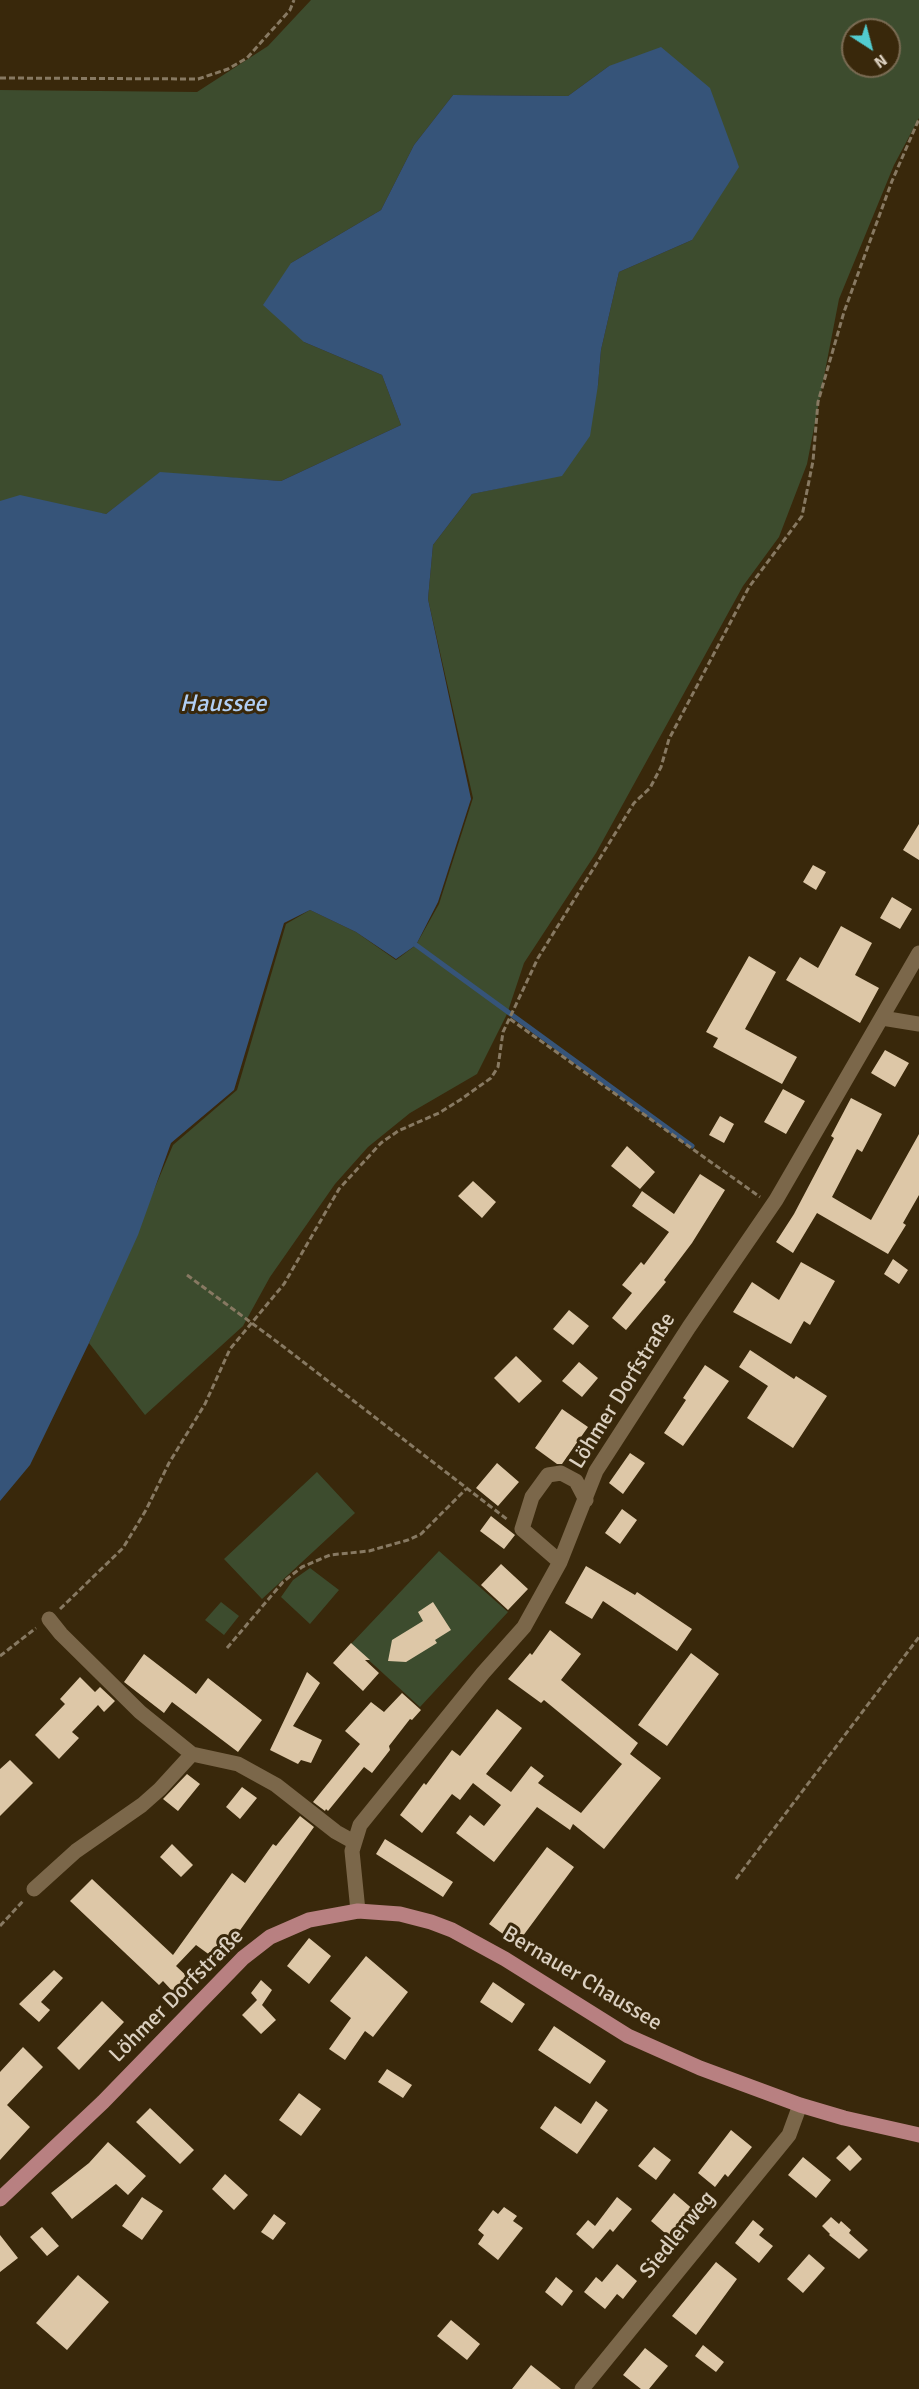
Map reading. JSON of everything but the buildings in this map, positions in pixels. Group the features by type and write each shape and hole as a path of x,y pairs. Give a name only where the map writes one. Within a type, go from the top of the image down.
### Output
{"main road":[{"name":"Bernauer Chaussee","path":"358,1911 400,1914 452,1930 505,1959 602,2022 653,2049 750,2088 844,2118 919,2135"},
{"name":"Löhmer Dorfstraße","path":"0,2199 103,2102 243,1958 270,1937 309,1920 358,1911"}],"street":[{"name":"Löhmer Dorfstraße","path":"358,1911 353,1870 354,1842 360,1825 483,1673 524,1627 560,1562 596,1471 689,1327 772,1205 919,953"},
{"path":"882,1018 919,1024"},
{"path":"560,1562 522,1529 532,1497 548,1475 561,1473 576,1481 586,1500"},
{"path":"49,1619 61,1634 140,1712 192,1755 238,1764 248,1769 276,1785 336,1832 354,1842"},
{"path":"34,1889 76,1851 160,1789 192,1755"},
{"name":"Siedlerweg","path":"582,2389 789,2135 800,2105"}],"path":[{"path":"0,78 198,79 228,69 247,58 290,10 294,0"},
{"path":"0,1656 49,1619 123,1548 146,1510 169,1464 206,1404 230,1349 284,1284 339,1189 381,1143 398,1131 439,1113 460,1100 490,1078 498,1067 504,1032 538,958 634,803 650,788 661,767 669,740 749,587 802,516 813,461 818,402 841,323 892,181 919,119"},
{"path":"510,1019 772,1205"},
{"path":"187,1275 280,1344 496,1513 522,1529"},
{"path":"227,1648 283,1582 302,1567 330,1556 369,1551 421,1534 466,1489"},
{"path":"735,1879 919,1637"},
{"path":"0,1926 34,1889"}],"green space":[{"path":"311,0 919,0 919,118 894,165 839,299 807,464 779,537 743,586 596,853 524,963 507,1014 477,1074 410,1113 368,1147 335,1184 270,1277 243,1326 145,1415 89,1343 173,1145 237,1090 286,924 310,910 356,932 396,960 416,945 439,904 473,798 428,599 433,545 472,494 562,475 598,385 601,350 619,272 692,240 609,66 568,96 453,95 414,145 381,210 291,263 304,342 382,375 401,425 281,481 160,473 106,514 0,503 0,90 197,92 268,46"},
{"path":"317,1472 355,1513 262,1599 224,1559"},
{"path":"439,1551 508,1612 420,1707 351,1644"},
{"path":"310,1568 339,1590 310,1624 281,1597 293,1580"},
{"path":"221,1602 239,1616 224,1635 205,1620"}],"water":[{"name":"Haussee","path":"661,47 710,88 739,167 692,240 619,272 601,350 590,436 562,476 472,494 433,545 428,599 471,799 438,902 416,945 396,959 356,932 310,910 284,923 234,1090 171,1143 138,1235 89,1343 30,1465 0,1501 0,501 20,495 106,514 160,472 281,481 401,425 382,375 304,342 263,305 291,263 381,210 414,145 453,95 568,96 609,66"}],"waterway":[{"path":"416,945 692,1146"}]}
